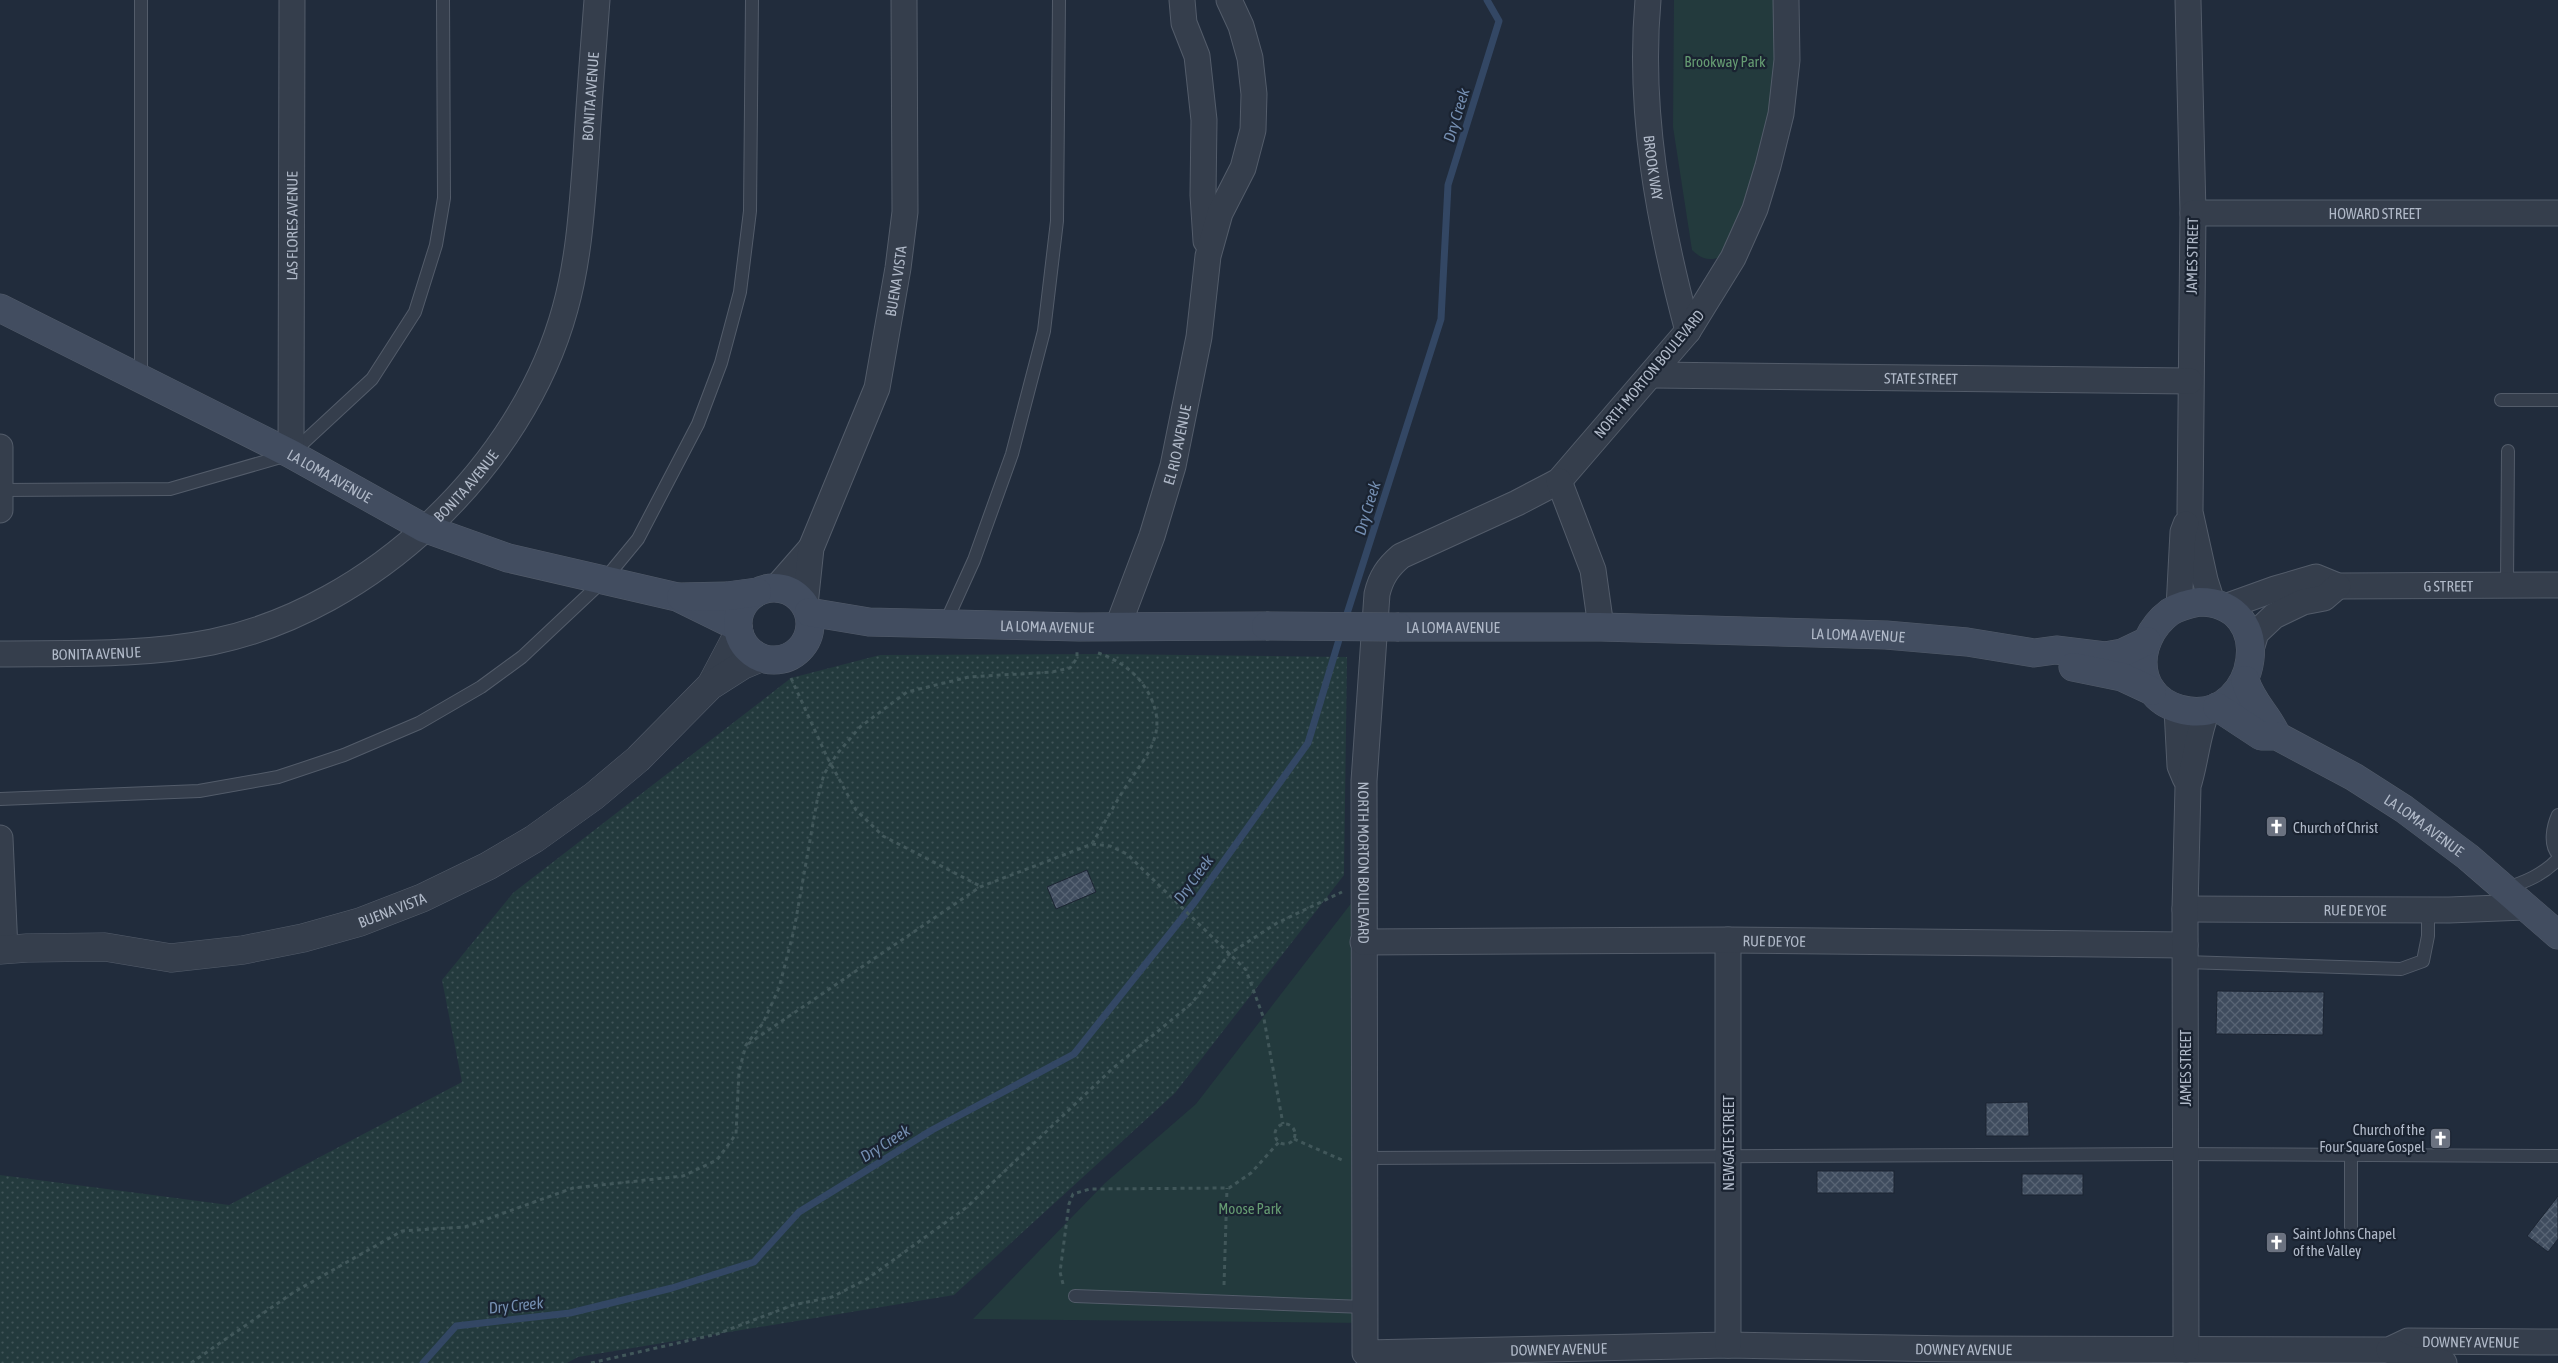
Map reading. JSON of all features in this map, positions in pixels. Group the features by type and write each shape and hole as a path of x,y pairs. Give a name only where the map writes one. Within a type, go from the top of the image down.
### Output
{"main road":[{"name":"LA LOMA AVENUE","path":"0,308 291,454 424,528 508,558 677,597 739,629"},
{"name":"LA LOMA AVENUE","path":"677,597 727,596 766,590"},
{"path":"766,590 791,592 801,599 807,609 811,622 810,634 804,646 795,654 783,660 760,658 750,652 743,643 739,629 741,609 747,600 766,590"},
{"path":"2199,602 2219,605 2239,617 2246,628 2252,646 2250,668 2245,680 2230,698 2212,709 2177,709 2162,701 2152,691 2144,678 2142,666 2147,640 2162,620 2179,608 2199,602"},
{"name":"LA LOMA AVENUE","path":"807,609 869,622 945,624 1399,628 1601,627 1886,634 1967,642 2034,653 2056,650 2105,656 2122,653 2147,640"},
{"name":"LA LOMA AVENUE","path":"804,646 827,634 869,622"},
{"name":"LA LOMA AVENUE","path":"2034,653 2053,663 2122,677 2152,691"},
{"path":"2245,680 2254,702 2271,721 2277,736"},
{"name":"LA LOMA AVENUE","path":"2212,709 2261,736 2277,736 2354,777 2404,809 2468,857 2558,935"},
{"path":"2525,908 2558,909"}],"street":[{"name":"LAS FLORES AVENUE","path":"291,454 292,0"},
{"name":"BONITA AVENUE","path":"0,654 169,650 214,642 258,629 301,612 348,588 397,552 424,528 475,476 505,437 533,390 565,310 578,247 597,0"},
{"name":"BUENA VISTA","path":"807,609 811,548 877,388 888,327 905,212 904,0"},
{"name":"EL RIO AVENUE","path":"1182,0 1184,23 1197,56 1203,111 1203,195 1208,256"},
{"name":"EL RIO AVENUE","path":"1118,626 1152,536 1173,466 1199,337 1208,256 1220,213 1243,168 1253,130 1254,94 1250,58 1241,26 1229,0"},
{"name":"BROOK WAY","path":"1648,0 1646,78 1650,142 1658,205 1671,268 1688,331"},
{"name":"NORTH MORTON BOULEVARD","path":"1365,1358 1364,782 1376,594 1381,579 1390,566 1401,556 1517,503 1559,481 1688,331 1733,258 1755,209 1768,166 1781,114 1787,60 1786,0"},
{"name":"JAMES STREET","path":"2188,0 2193,213 2190,512 2205,580 2219,605"},
{"name":"HOWARD STREET","path":"2193,213 2558,213"},
{"name":"STATE STREET","path":"1652,375 2190,381"},
{"path":"0,447 0,510"},
{"path":"1559,481 1593,570 1601,627"},
{"name":"JAMES STREET","path":"2179,608 2183,532 2190,512"},
{"name":"BUENA VISTA","path":"766,590 811,548"},
{"name":"G STREET","path":"2219,605 2316,578 2338,586 2558,585"},
{"path":"2252,646 2256,633 2274,616 2303,602 2324,598 2338,586"},
{"name":"BUENA VISTA","path":"710,686 739,629"},
{"name":"BUENA VISTA","path":"3,950 106,947 171,958 243,950 294,940 378,915 422,898 488,866 534,838 594,796 638,759 710,686 760,658"},
{"name":"JAMES STREET","path":"2177,709 2180,766 2188,786"},
{"name":"JAMES STREET","path":"2186,1357 2185,909 2188,786 2194,767 2197,742 2212,709"},
{"path":"0,838 3,950"},
{"name":"RUE DE YOE","path":"2185,909 2428,910 2525,908"},
{"name":"RUE DE YOE","path":"1363,942 1728,940 2185,954"},
{"name":"NEWGATE STREET","path":"1728,940 1728,1345"},
{"name":"DOWNEY AVENUE","path":"1365,1358 1550,1356 1728,1345 1955,1356 2327,1356 2389,1350 2408,1341 2558,1342"},
{"path":"2389,1350 2411,1360 2431,1359 2444,1363"}],"lane":[{"path":"141,0 141,380"},
{"path":"0,490 170,489 291,454 372,379 415,312 436,245 444,198 443,0"},
{"path":"0,799 200,791 278,777 344,755 419,722 481,688 522,657 605,579 638,539 698,424 721,363 737,301 750,211 752,0"},
{"path":"945,624 974,560 1012,454 1044,331 1058,221 1059,0"},
{"path":"2501,400 2558,400"},
{"path":"2507,585 2508,451"},
{"path":"2558,814 2553,826 2554,850 2558,854"},
{"path":"2504,889 2527,881 2549,868 2558,859"},
{"path":"2185,954 2402,969 2422,961 2428,936 2428,910"},
{"path":"1364,1166 1728,1155 2185,1154 2558,1156"},
{"path":"2351,1155 2351,1227"},
{"path":"1075,1296 1365,1307"}],"path":[{"path":"191,1363 294,1292 402,1232 465,1227 573,1188 683,1176 717,1160 736,1134 739,1071 746,1046 763,1024 779,988 794,930 817,801 824,774 830,764 860,727 907,692 969,677 1052,672 1070,668 1077,658 1077,648 1085,651"},
{"path":"1092,844 1124,790 1147,758 1154,743 1157,719 1150,695 1139,677 1101,654 1093,653"},
{"path":"791,678 830,764 856,810 883,836 980,887"},
{"path":"746,1046 980,887 1092,844 1110,846 1127,854 1246,970 1264,1019 1283,1124"},
{"path":"591,1363 717,1334 793,1305 832,1297 866,1279 967,1207 1112,1068 1192,1003 1229,954 1277,923 1363,882"},
{"path":"1279,1142 1290,1143 1296,1133 1293,1128 1283,1124"},
{"path":"1279,1142 1275,1132 1283,1124"},
{"path":"1294,1139 1364,1166"},
{"path":"1075,1296 1063,1285 1060,1272 1069,1204 1073,1194 1090,1189 1227,1188 1251,1173 1279,1142"},
{"path":"1223,1301 1227,1188"}],"green space":[{"name":"Brookway Park","path":"1674,0 1776,0 1775,77 1763,156 1750,206 1741,225 1722,256 1714,259 1699,256 1692,250 1673,127"},
{"path":"1101,654 1347,657 1344,875 1175,1093 954,1295 578,1357 567,1363 0,1363 0,1175 229,1205 462,1082 442,980 513,893 791,678 880,655"},
{"name":"Moose Park","path":"1363,888 1365,1323 973,1319 1105,1183 1196,1104"}],"building":[{"path":"1087,870 1096,892 1056,909 1047,887"},
{"path":"2217,991 2324,992 2323,1035 2216,1034"},
{"path":"2028,1102 2029,1136 1986,1136 1986,1103"},
{"path":"1817,1171 1894,1171 1894,1193 1817,1193"},
{"path":"2022,1174 2083,1174 2083,1195 2022,1195"},
{"path":"2558,1196 2558,1239 2548,1252 2527,1236"}],"waterway":[{"name":"Dry Creek","path":"1345,620 1441,319 1448,185 1499,21 1487,0"},
{"name":"Dry Creek","path":"423,1363 456,1326 570,1313 672,1288 754,1262 799,1212 932,1130 1074,1054 1194,903 1308,743 1341,633"}],"place":[{"name":"Church of Christ","path":"2277,827"},
{"name":"Church of the Four Square Gospel","path":"2441,1138"},
{"name":"Saint Johns Chapel of the Valley","path":"2277,1242"}]}
